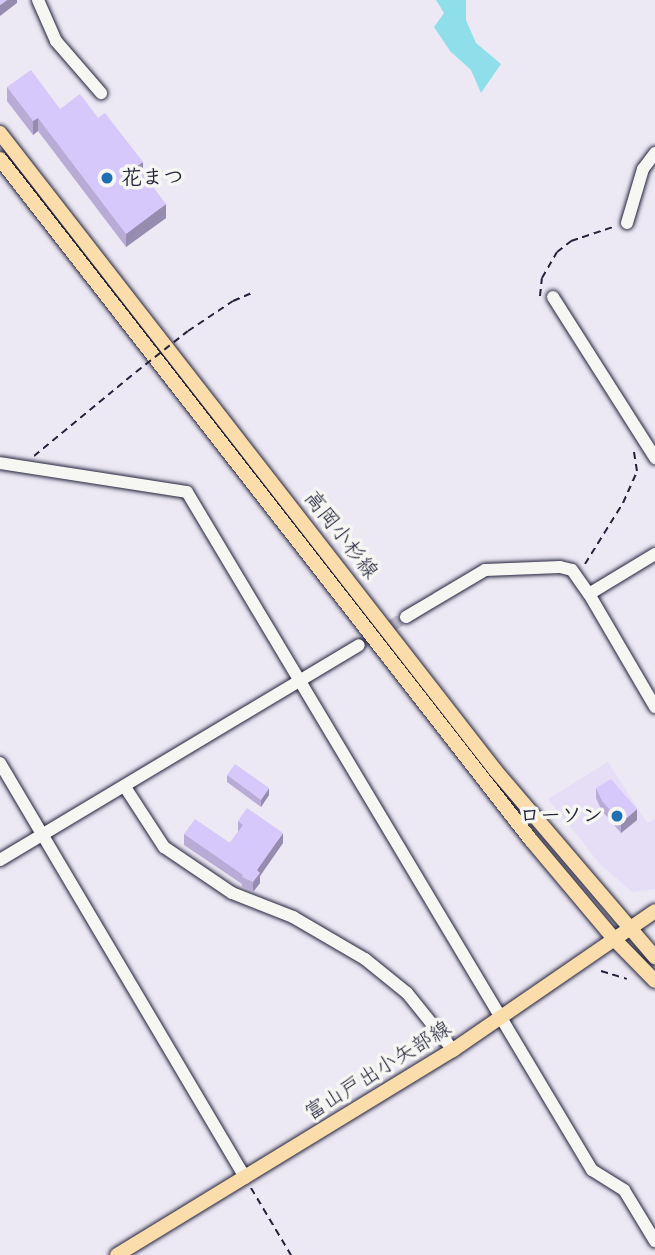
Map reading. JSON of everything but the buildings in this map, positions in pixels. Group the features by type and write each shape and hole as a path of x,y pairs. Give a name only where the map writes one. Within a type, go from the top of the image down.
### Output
{"main road":[{"name":"高岡小杉線","path":"0,133 496,771 628,929 655,957"},
{"name":"高岡小杉線","path":"0,159 522,830 615,940 655,981"},
{"name":"富山戸出小矢部線","path":"117,1255 500,1019 655,911"}],"street":[{"path":"38,0 56,41 101,93"},
{"path":"627,223 643,169 655,153"},
{"path":"553,297 655,458"},
{"path":"0,463 187,492 592,1170 624,1190 655,1241"},
{"path":"589,594 655,554"},
{"path":"406,617 485,570 560,567 572,570 589,594 655,707"},
{"path":"0,860 359,645"},
{"path":"0,763 245,1178"},
{"path":"125,787 164,847 232,893 293,917 365,959 407,993 453,1049"}],"path":[{"path":"21,466 188,331 233,301 252,293"},
{"path":"601,971 627,979"},
{"path":"245,1178 292,1255"}],"shaded area":[{"path":"608,762 647,823 655,819 655,889 632,892 600,864 548,799"}],"water":[{"path":"436,0 466,0 466,20 476,43 501,64 481,93 471,70 450,51 434,27 444,13"}],"tunnel":[{"path":"359,645 406,617"}],"place":[{"name":"花まつ","path":"107,178"},
{"name":"ローソン","path":"617,816"}]}
